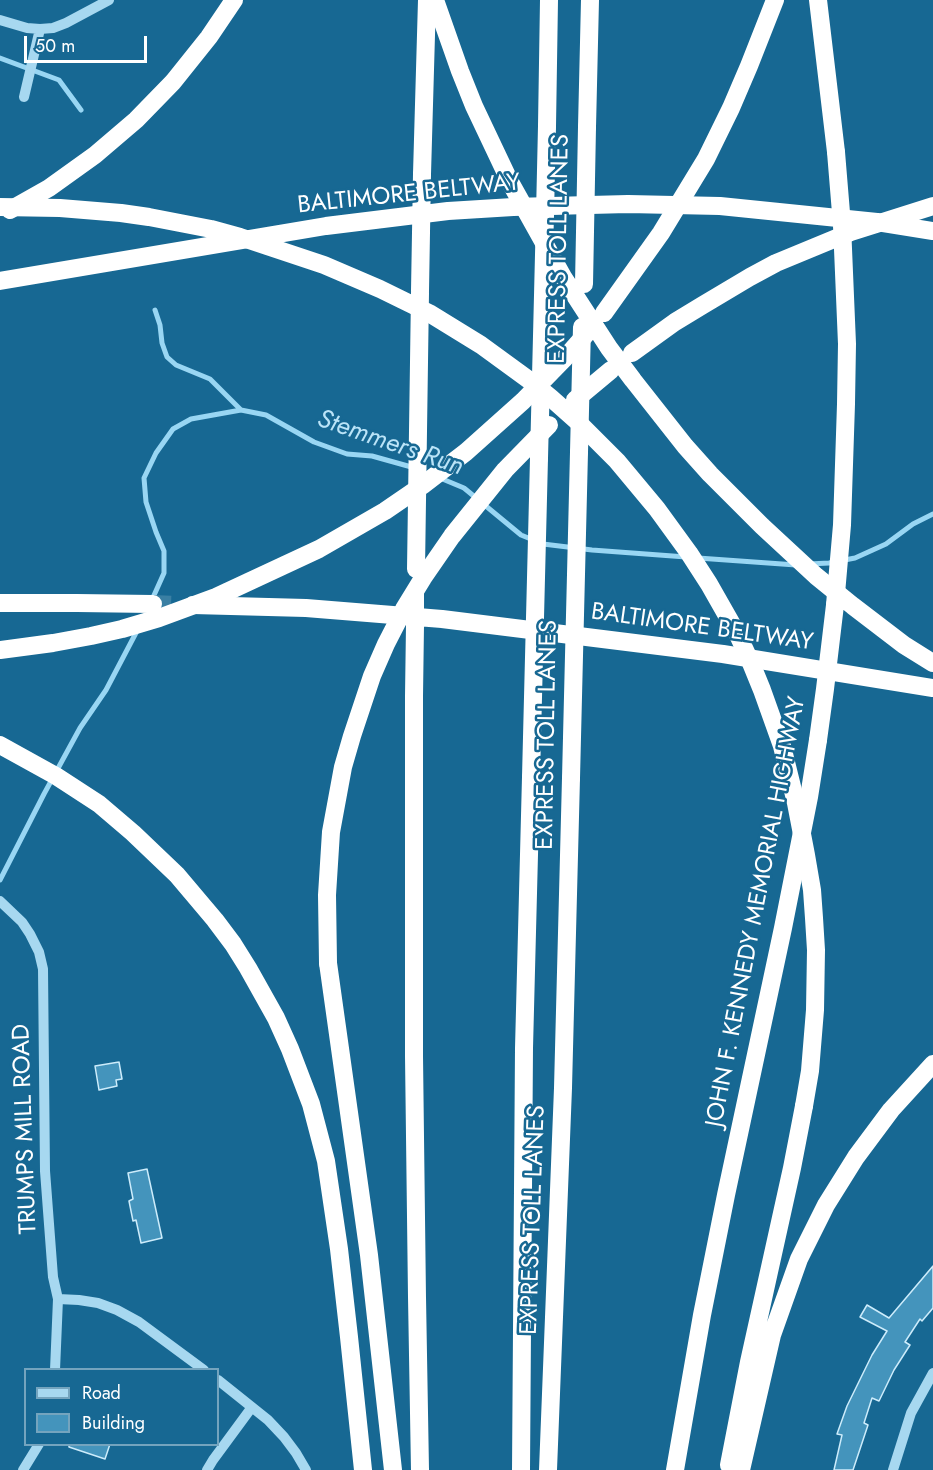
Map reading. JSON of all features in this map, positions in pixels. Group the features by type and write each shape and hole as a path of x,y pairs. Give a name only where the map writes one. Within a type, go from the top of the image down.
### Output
{"highway":[{"path":"0,215 49,188 96,155 136,120 173,82 209,37 234,0"},
{"path":"420,1470 416,1206 414,738 417,445 427,0"},
{"path":"435,0 474,106 510,182 563,277 609,348 633,380 685,446 762,526 816,576 853,606 904,645 933,663"},
{"name":"EXPRESS TOLL LANES","path":"521,1470 525,1036 549,0"},
{"name":"EXPRESS TOLL LANES","path":"548,1470 564,1077 590,0"},
{"path":"0,650 53,643 122,629 216,597 319,549 354,530 423,485 466,452 515,408 564,359 610,305 656,241 695,177 731,108 774,0"},
{"name":"JOHN F. KENNEDY MEMORIAL HIGHWAY","path":"675,1470 704,1304 809,797 825,689 838,574 846,404 845,289 836,152 818,0"},
{"name":"BALTIMORE BELTWAY","path":"0,281 326,226 405,216 513,207 628,204 711,206 836,218 933,231"},
{"path":"393,1470 369,1256 328,963 327,895 331,832 344,767 361,705 386,644 423,578 477,504 524,450 575,400 611,370 675,322 726,290 776,263 851,232 933,206"},
{"path":"0,207 121,213 170,221 249,239 324,265 429,313 481,345 529,380 578,422 616,461 657,509 689,553 727,615 751,663 782,746 796,803 812,890 816,960 810,1071 804,1106 728,1470"},
{"path":"0,603 153,604"},
{"name":"BALTIMORE BELTWAY","path":"176,605 306,609 452,620 723,654 933,688"},
{"path":"3,747 56,776 99,804 169,868 215,920 243,960 276,1018 311,1104 330,1186 350,1337 363,1470"},
{"path":"741,1470 772,1335 799,1259 826,1205 861,1148 891,1110 933,1064"}],"street":[{"path":"0,20 40,29 53,27 66,23 110,0"},
{"path":"24,97 40,29"},
{"name":"TRUMPS MILL ROAD","path":"1,902 22,922 30,934 39,952 43,969 45,1171 53,1277 58,1299 55,1368"},
{"path":"58,1299 79,1299 117,1310 174,1346 202,1368"},
{"path":"893,1470 911,1413 933,1373"},
{"path":"219,1381 268,1420 284,1437 306,1470"},
{"path":"207,1470 252,1407"},
{"path":"23,1470 38,1446"}],"building":[{"path":"119,1062 122,1079 116,1080 117,1086 99,1090 95,1066"},
{"path":"147,1169 162,1238 141,1243 129,1201 133,1199 128,1173"},
{"path":"933,1266 933,1308 922,1321 920,1319 905,1342 910,1345 894,1370 879,1401 872,1398 864,1423 868,1425 853,1470 834,1470 842,1435 837,1434 847,1406 872,1355 887,1331 860,1317 867,1305 889,1318"},
{"path":"69,1446 109,1446 105,1459"}],"waterway":[{"path":"0,58 59,80 81,110"},
{"path":"155,310 167,357 176,365 210,379 241,410"},
{"name":"Stemmers Run","path":"151,602 164,573 164,551 146,502 144,478 156,453 173,429 191,419 241,410 266,415 314,442 347,454 372,456 415,468"},
{"name":"Stemmers Run","path":"440,478 464,488 521,535 543,544 686,557"},
{"name":"Stemmers Run","path":"809,564 855,558 886,544 913,524 933,514"},
{"name":"Stemmers Run","path":"698,558 796,565"},
{"name":"Stemmers Run","path":"0,880 80,728 106,690 138,629"}],"tunnel":[{"path":"153,604 176,605"}]}
